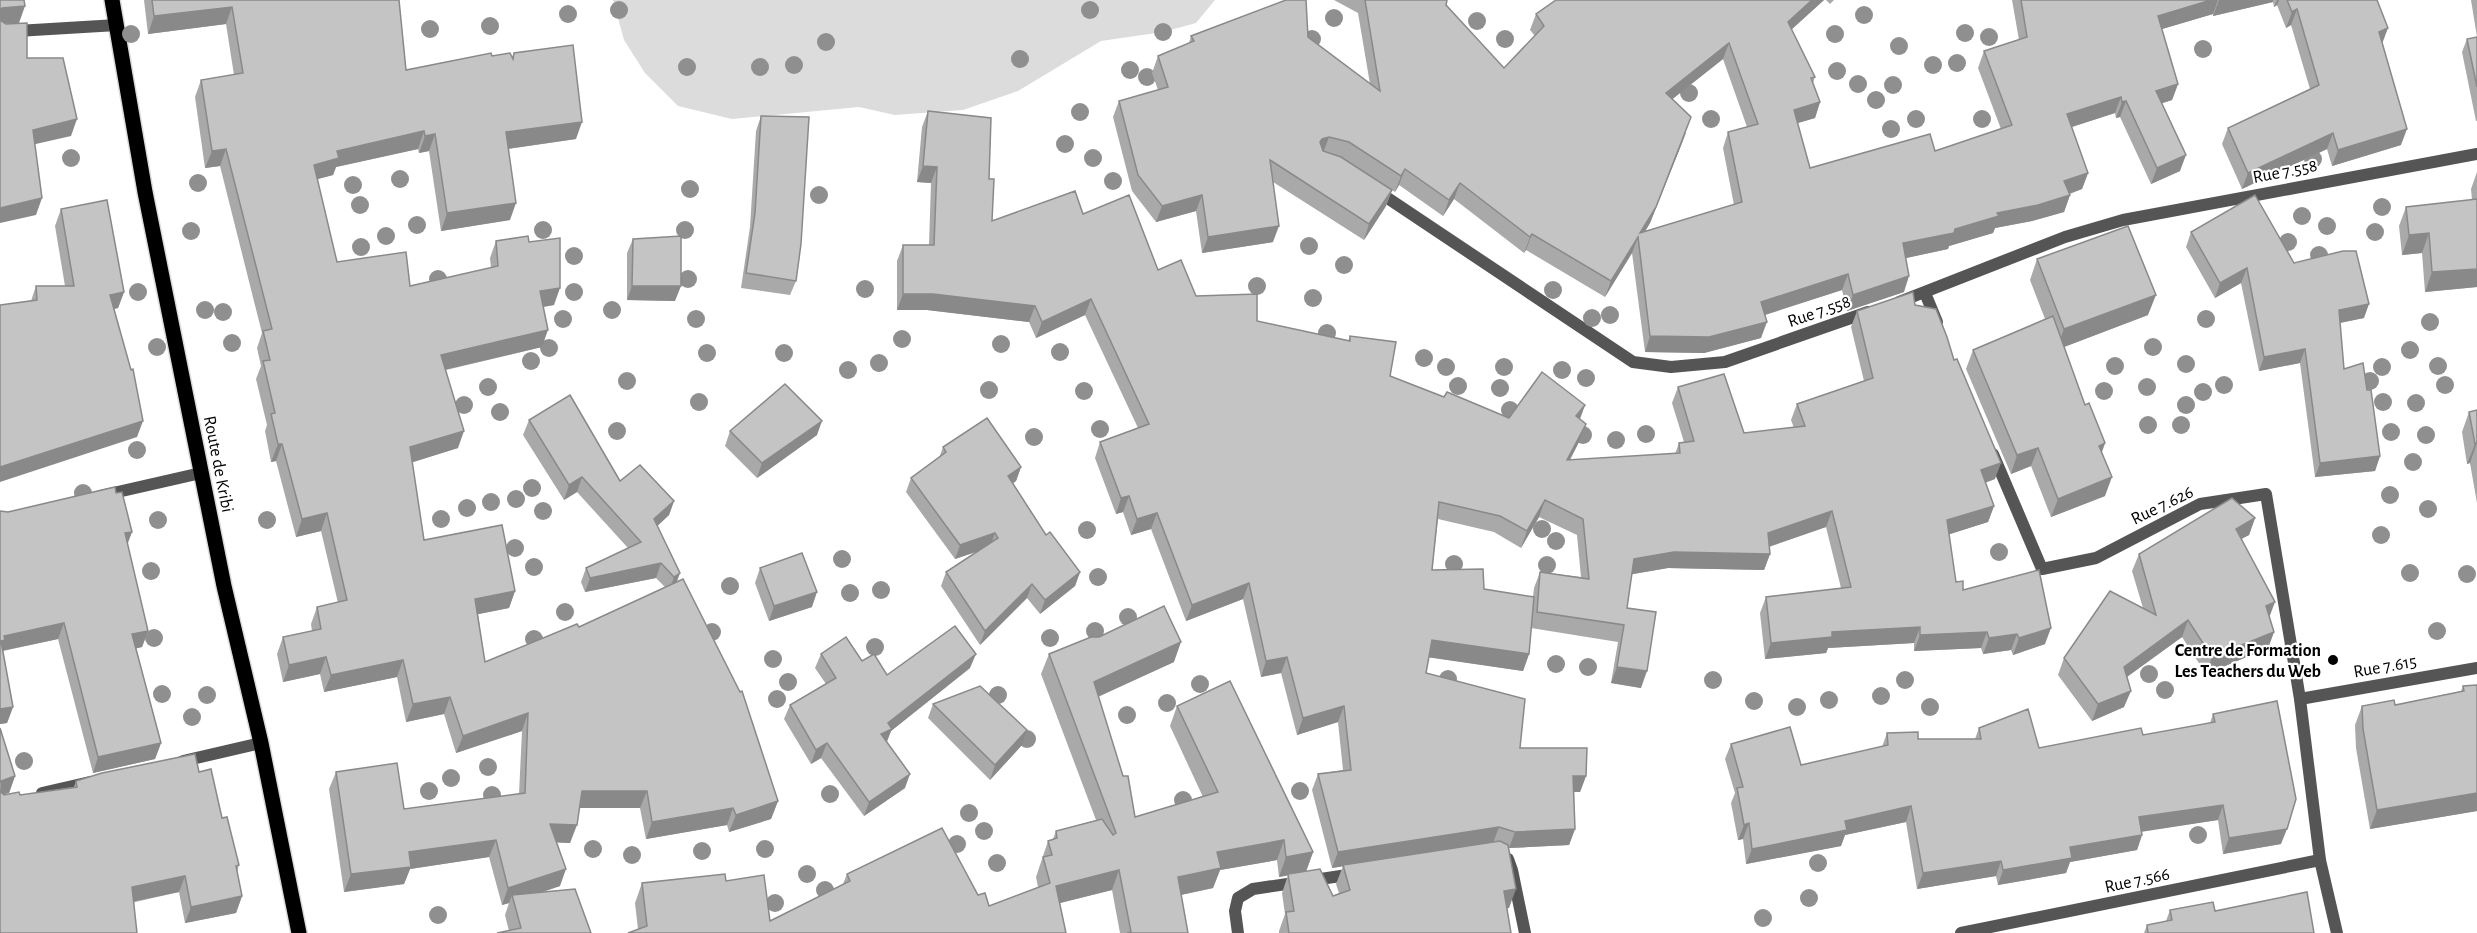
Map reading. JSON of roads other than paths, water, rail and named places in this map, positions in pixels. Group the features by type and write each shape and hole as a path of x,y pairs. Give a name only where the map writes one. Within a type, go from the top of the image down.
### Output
{"main road":[{"name":"Route de Kribi","path":"112,0 145,192 201,472 224,586 261,743 299,933"}],"street":[{"path":"0,32 117,25"},
{"name":"Rue 7.558","path":"1368,185 1634,362 1671,367 1725,362 1925,293 2065,237 2123,220 2477,153"},
{"path":"1925,293 1943,337"},
{"name":"Rue 7.626","path":"1990,447 2042,569 2096,558 2200,504 2266,494 2300,699 2320,860 2337,933"},
{"path":"88,499 201,472"},
{"name":"Rue 7.615","path":"2300,699 2477,668"},
{"path":"170,764 261,743"},
{"path":"34,795 102,779"},
{"path":"1494,851 1504,854 1509,860 1525,933"},
{"name":"Rue 7.566","path":"1961,933 2026,927 2320,860"},
{"path":"1238,933 1235,911 1238,898 1253,890 1368,871"}],"place":[{"name":"Centre de Formation Les Teachers du Web","path":"2333,660"}]}
